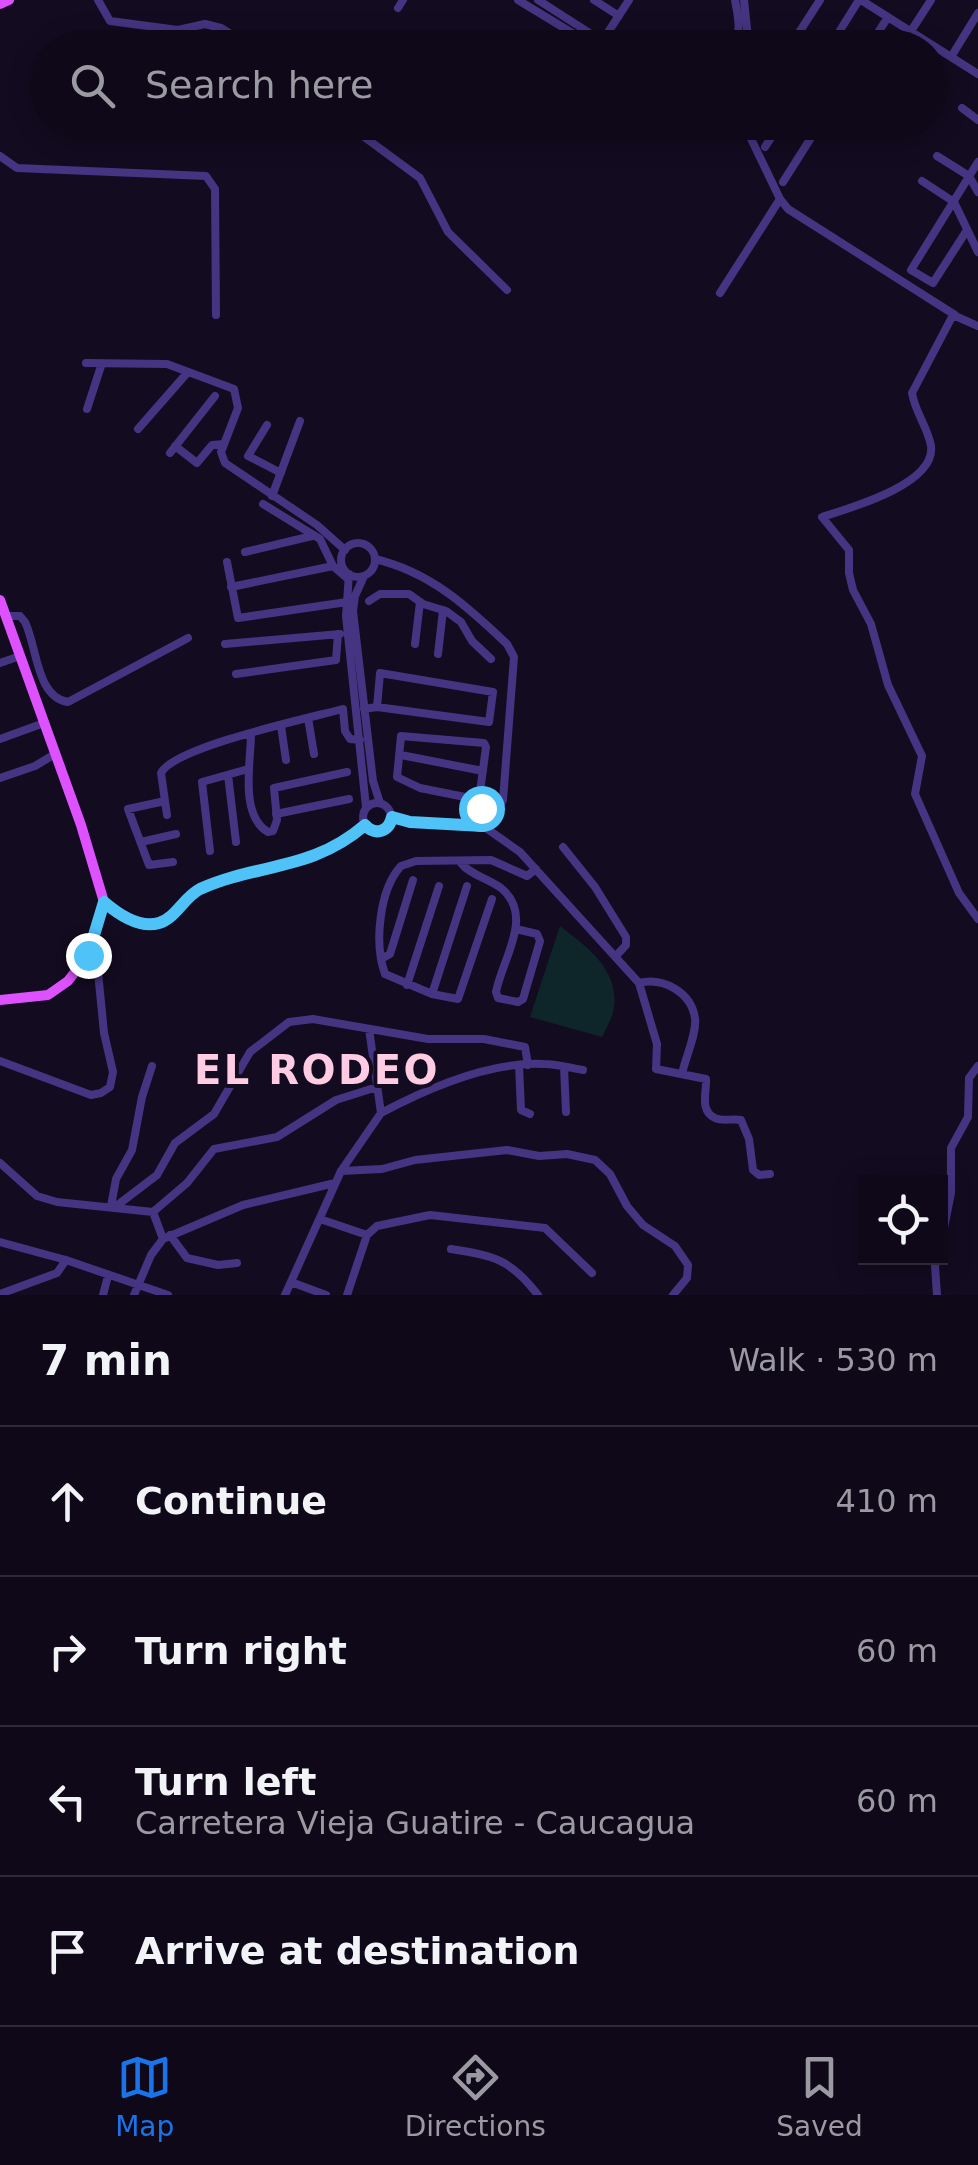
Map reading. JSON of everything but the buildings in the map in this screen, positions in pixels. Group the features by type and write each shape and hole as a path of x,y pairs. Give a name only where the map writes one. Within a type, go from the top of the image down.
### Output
{"main road":[{"path":"0,4 9,0"},
{"path":"0,600 104,902 88,955 68,982 48,995 0,1000"}],"street":[{"path":"98,0 110,21 178,30 205,24 224,30"},
{"path":"518,0 574,30"},
{"path":"538,0 580,30"},
{"path":"594,0 619,16"},
{"path":"610,30 629,0"},
{"path":"735,0 738,30"},
{"path":"744,0 747,30"},
{"path":"801,30 820,0"},
{"path":"841,30 860,0 874,3 908,30"},
{"path":"912,30 931,0"},
{"path":"951,57 978,13"},
{"path":"880,30 888,17"},
{"path":"948,55 978,74"},
{"path":"962,108 978,120"},
{"path":"368,140 420,178 448,232 507,290"},
{"path":"752,140 780,199 797,216 962,319 978,325"},
{"path":"764,148 769,140"},
{"path":"783,182 810,140"},
{"path":"0,156 17,168 206,176 215,189 216,315"},
{"path":"937,156 970,176 978,192"},
{"path":"967,230 933,284 911,270 978,162"},
{"path":"922,181 954,202 978,252"},
{"path":"720,294 780,199"},
{"path":"978,325 953,315 918,375 912,393 914,404 931,446 922,472 881,495 822,517 849,550 848,573 853,590 871,624 888,685 922,756 915,794 959,893 978,919"},
{"path":"86,362 167,364 234,389 238,408 221,452 224,463 317,526 345,550"},
{"path":"87,409 102,363"},
{"path":"138,429 188,372"},
{"path":"215,396 172,450 197,463 212,446 224,444"},
{"path":"272,496 300,421"},
{"path":"267,425 248,456 281,473"},
{"path":"262,504 320,539 334,566 349,576 364,576"},
{"path":"245,552 312,536"},
{"path":"343,634 360,740 366,807 362,816 372,831 381,831 389,826 392,817 380,803 373,781 353,611 355,596 375,560 371,549 361,544 345,550"},
{"path":"236,674 336,660 347,602 349,576 342,566 345,550"},
{"path":"375,560 402,566 432,580 508,644 514,658 503,800 485,824"},
{"path":"227,562 238,618 347,602"},
{"path":"231,587 334,566"},
{"path":"369,600 380,594 409,594 444,610 461,622 490,659"},
{"path":"438,654 444,610 452,596"},
{"path":"415,644 420,602"},
{"path":"6,616 20,616 25,622 45,684 60,702 74,699 188,638"},
{"path":"225,644 343,634"},
{"path":"0,663 20,656"},
{"path":"364,708 489,722 494,692 380,673 377,708"},
{"path":"167,815 161,773 164,767 194,750 343,708 345,731 350,739 360,740"},
{"path":"308,718 314,754"},
{"path":"0,739 44,722"},
{"path":"281,726 286,760"},
{"path":"251,734 248,786 257,823 268,832 274,832 274,788 347,772"},
{"path":"480,800 420,788 397,777 401,736 476,740 486,747 480,800 485,824 520,852 639,983 656,1044 655,1068 706,1079 704,1101 708,1112 715,1118 743,1122 752,1170 770,1174"},
{"path":"0,778 55,754"},
{"path":"401,754 483,771"},
{"path":"210,851 202,782 248,770"},
{"path":"228,775 236,842"},
{"path":"276,814 349,799"},
{"path":"165,801 128,809 149,865 173,862"},
{"path":"366,807 380,803"},
{"path":"392,817 410,822 485,824"},
{"path":"104,902 138,923 156,925 170,918 196,891 289,866 343,844 365,825"},
{"path":"141,842 176,834"},
{"path":"564,847 626,937 626,945 616,956"},
{"path":"492,899 461,996 452,1000 385,974 381,960 385,900 398,869 411,862 496,862 527,876 536,869"},
{"path":"461,862 465,869 496,884 511,899 516,929 496,992 498,998 518,1002 523,998 540,940 537,934 516,929"},
{"path":"381,960 390,954 413,880"},
{"path":"407,984 439,886"},
{"path":"432,994 467,886"},
{"path":"0,1061 84,1093 108,1090 112,1072 98,972 88,955"},
{"path":"639,983 652,981 671,986 692,1010 695,1024 682,1074"},
{"path":"113,1206 154,1179 175,1143 214,1114 250,1052 282,1025 297,1019 432,1039 484,1039 525,1047 522,1110 530,1114"},
{"path":"369,1029 381,1113"},
{"path":"284,1295 335,1183 381,1113 475,1074 524,1065 583,1070"},
{"path":"113,1206 116,1179 132,1150 152,1066"},
{"path":"948,1207 951,1148 968,1117 969,1078 978,1066"},
{"path":"564,1067 566,1112"},
{"path":"0,1162 37,1196 57,1202 153,1212 186,1183 214,1149 277,1137 336,1100 377,1087"},
{"path":"341,1172 507,1150 595,1160 610,1174 626,1206 643,1225 675,1246 688,1266 686,1278 673,1295"},
{"path":"136,1290 166,1237 243,1205 335,1183"},
{"path":"153,1212 166,1237 186,1258 218,1265 237,1264"},
{"path":"347,1295 366,1235 378,1226 430,1215 545,1228 592,1273"},
{"path":"320,1219 366,1235"},
{"path":"0,1242 66,1260 136,1290 168,1295"},
{"path":"450,1249 484,1254 508,1263 538,1295"},
{"path":"0,1294 12,1294 56,1274 66,1260"},
{"path":"934,1265 937,1295"},
{"path":"103,1295 108,1276"},
{"path":"291,1282 326,1295"}],"green space":[{"path":"560,926 599,960 611,982 614,1008 602,1037 530,1017"}],"district":[{"name":"EL RODEO","path":"317,1070"}],"route":[{"path":"88,955 104,902 138,923 156,925 170,918 196,891 289,866 343,844 365,825 372,831 381,831 389,826 392,817 410,822 483,826 486,822 481,808"}]}
